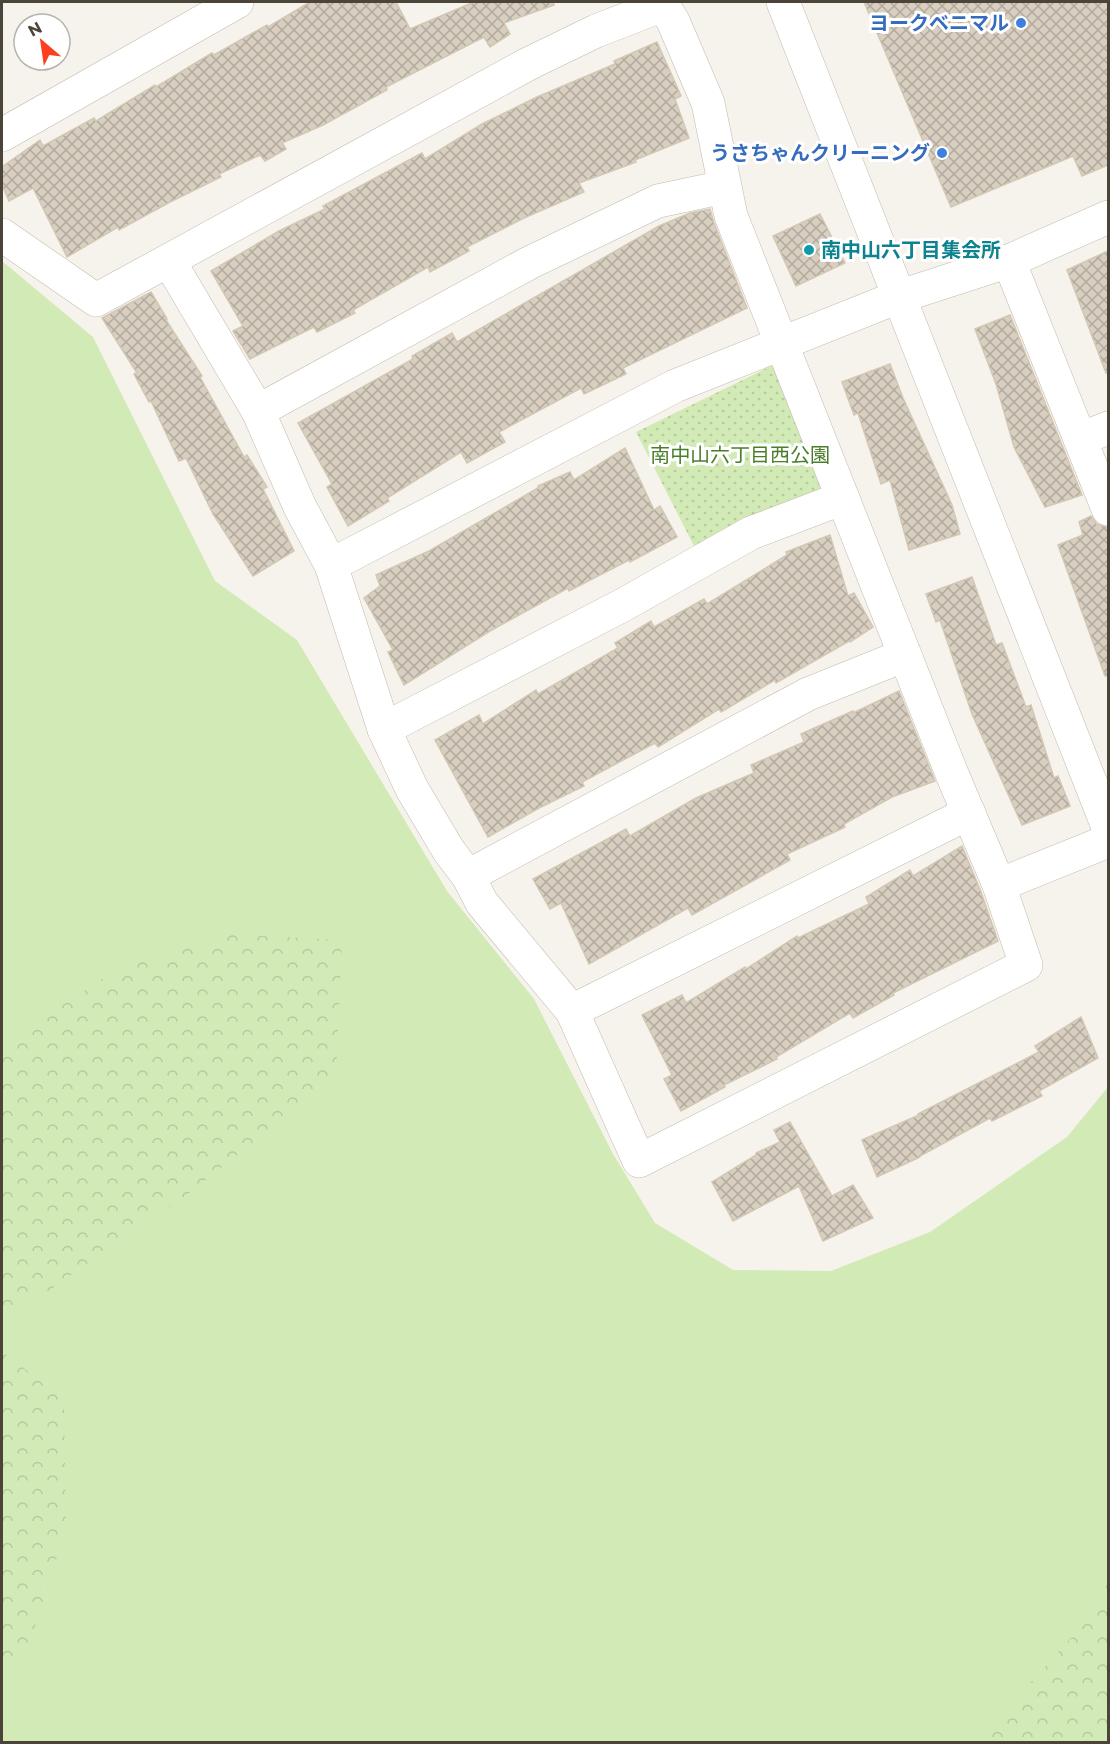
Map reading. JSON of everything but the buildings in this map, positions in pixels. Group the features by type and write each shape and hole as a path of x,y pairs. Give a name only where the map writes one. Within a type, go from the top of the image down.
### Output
{"street":[{"path":"2,135 237,2"},
{"path":"783,2 1108,827"},
{"path":"2,235 96,300 528,64 596,31 662,3 673,21 708,103 730,216 999,885 1026,965 639,1161 572,1011 482,903 468,876 449,851 412,789 384,729 331,565 300,507 258,411 169,261"},
{"path":"258,411 529,263 658,201 724,188"},
{"path":"331,565 675,386 898,297 1009,261 1108,217"},
{"path":"1009,261 1094,433 1108,509"},
{"path":"384,729 623,605 752,533 843,498"},
{"path":"468,876 808,694 905,654"},
{"path":"572,1011 969,813"},
{"path":"999,885 1108,841"}],"green space":[{"path":"2,261 93,337 215,581 297,640 447,891 534,999 613,1154 655,1223 733,1270 831,1271 930,1232 1067,1137 1108,1087 1108,1742 2,1742"},
{"name":"南中山六丁目西公園","path":"771,366 785,371 823,488 696,550 636,432"},
{"path":"227,934 342,940 336,1076 192,1191 2,1323 2,1045 119,968"},
{"path":"2,1352 64,1398 66,1529 31,1639 2,1671"},
{"path":"1108,1582 1108,1742 977,1742 1080,1628"}],"place":[{"name":"ヨークベニマル","path":"1021,23"},
{"name":"うさちゃんクリーニング","path":"942,153"},
{"name":"南中山六丁目集会所","path":"809,250"}]}
